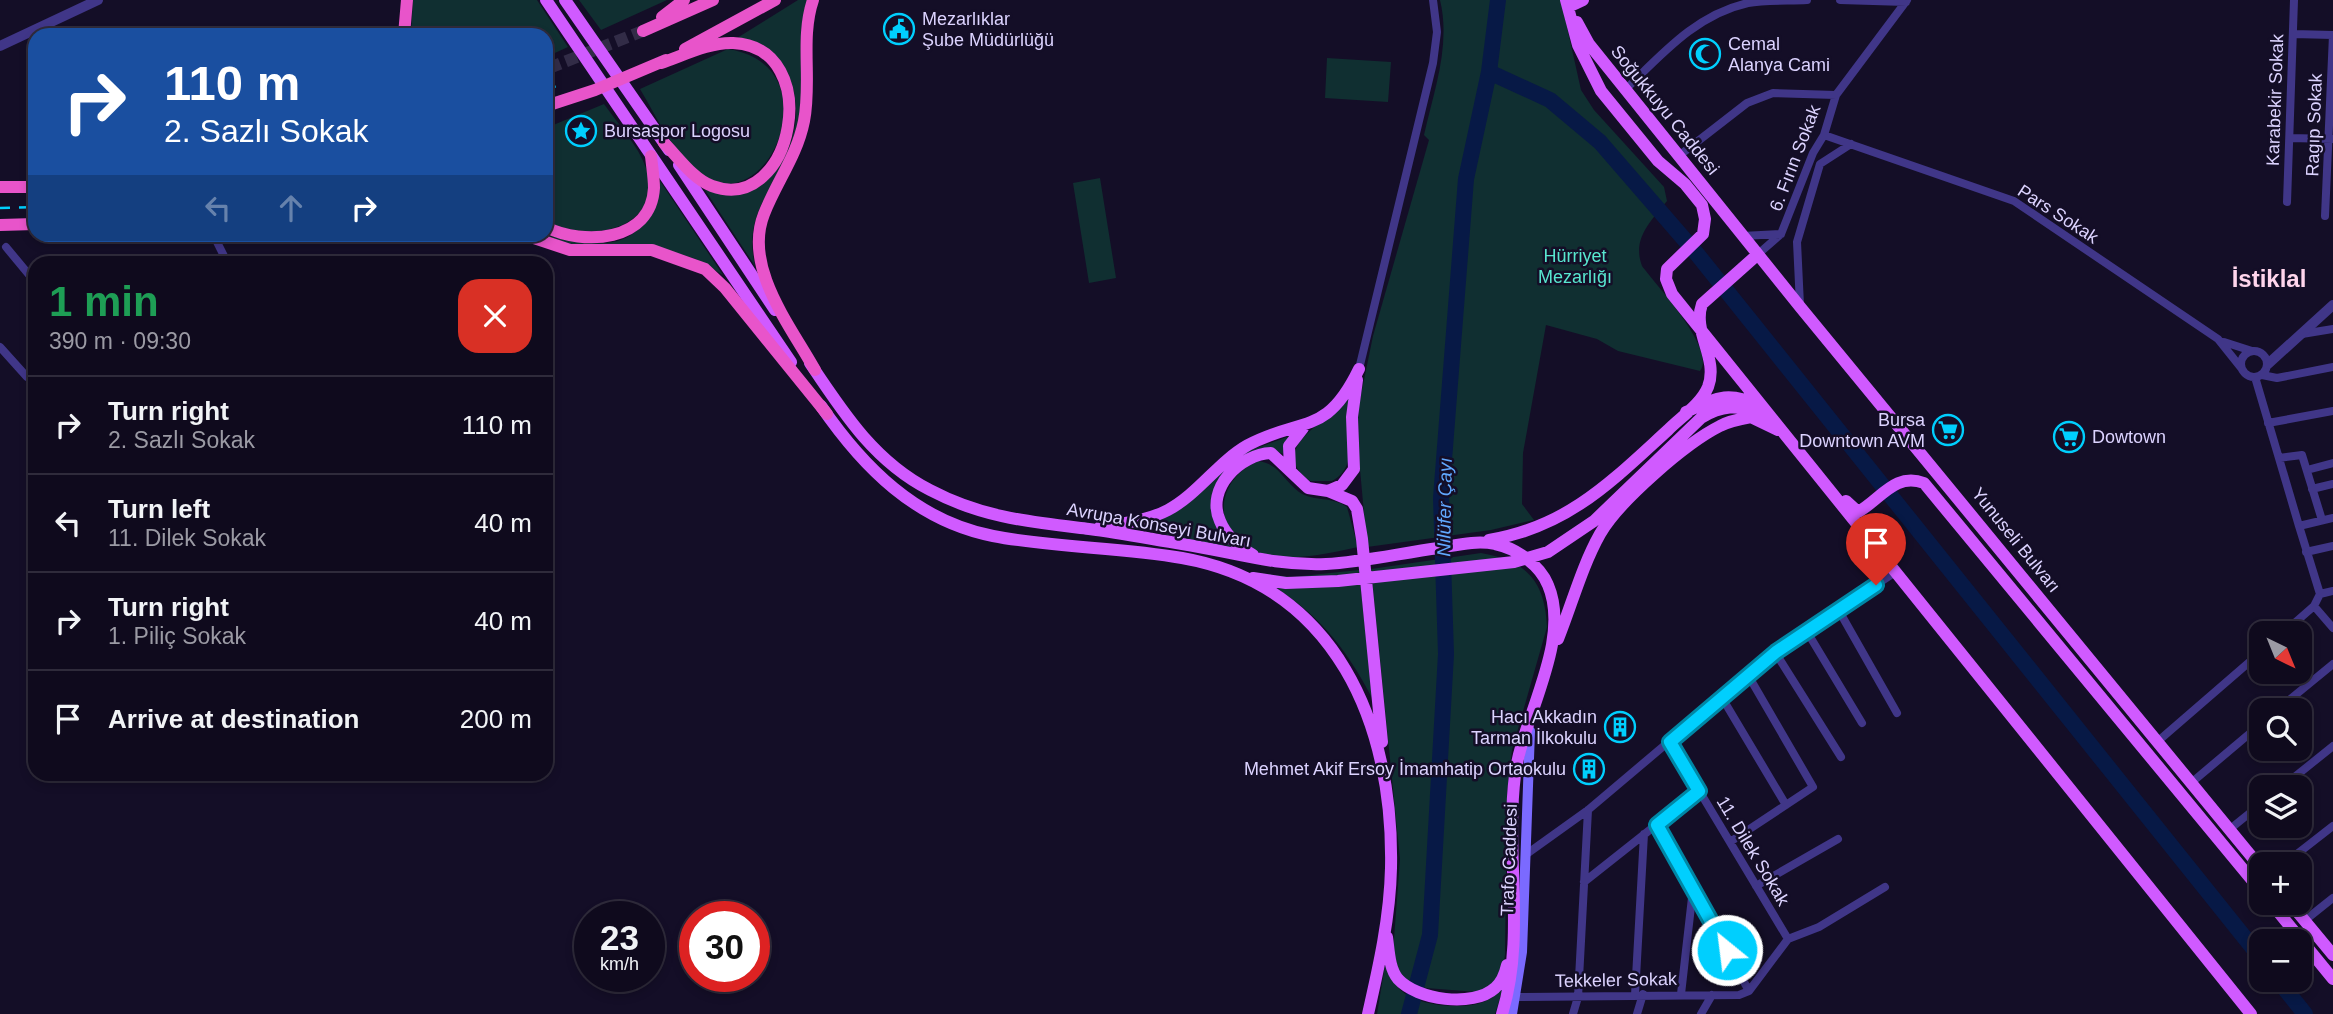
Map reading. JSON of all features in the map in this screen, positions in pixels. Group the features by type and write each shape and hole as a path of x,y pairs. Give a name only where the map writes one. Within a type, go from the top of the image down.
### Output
{"highway":[{"path":"405,28 407,0"},
{"path":"684,0 643,31 713,0"},
{"path":"553,104 595,90 661,62 775,0"},
{"path":"813,0 807,17 810,80 805,120 796,154 763,217 757,245 767,282 815,370"},
{"path":"661,62 733,43 755,49 776,65 785,84 790,105 786,138 780,155 762,176 743,186 725,189 700,180 664,143"},
{"path":"553,113 595,90"},
{"path":"553,229 586,239 623,233 644,214 651,202 654,189 650,156"},
{"path":"0,187 28,187"},
{"path":"0,225 28,224"},
{"path":"546,242 570,250 652,250 705,269 733,297 827,414"}],"main road":[{"name":"Avrupa Konseyi Bulvarı","path":"545,0 827,414 878,477 922,509 948,522 991,536 1181,558 1216,566 1284,600 1320,631 1338,653 1363,701 1387,791 1391,866 1385,929 1368,1014"},
{"name":"Avrupa Konseyi Bulvarı","path":"565,0 865,442 929,490 968,508 1015,521 1089,529 1196,546 1283,565 1329,564 1472,543 1492,543 1515,551 1529,560 1544,576 1554,613 1546,668 1532,707 1515,774 1512,812 1514,958 1502,1014"},
{"name":"Soğukkuyu Caddesi","path":"1573,2 1579,29 1742,236"},
{"name":"Soğukkuyu Caddesi","path":"1573,2 1578,45 1601,91 1658,161 1685,184 1702,205 1705,227 1699,240 1667,269 1668,285 1700,329"},
{"name":"Yunuseli Bulvarı","path":"1742,236 2249,853"},
{"path":"1472,543 1525,532 1583,505 1608,486 1700,400 1710,378 1710,356 1700,329 1702,304 1757,255"},
{"path":"1700,329 2251,1014"},
{"path":"1089,529 1146,519 1170,509 1220,465 1248,445 1306,426 1329,414 1348,393 1359,369"},
{"path":"1328,491 1346,481 1354,469 1352,417 1359,369"},
{"path":"1686,412 1725,396 1742,397 1766,409 1795,433 1858,512 1899,481 1915,480 1932,492"},
{"path":"1235,575 1286,583 1514,562 1548,552 1579,534 1685,431 1716,408 1733,406 1748,409 1778,424"},
{"path":"1546,668 1588,556 1602,531 1623,504 1682,453 1721,425 1751,417 1769,423 1790,439"},
{"path":"1296,478 1289,466 1288,453 1293,439 1306,426"},
{"path":"1906,433 1932,492"},
{"path":"1263,561 1241,548 1218,518 1217,499 1223,481 1237,466 1258,454 1271,453 1308,488 1328,491 1352,501 1357,509 1387,791"},
{"name":"Yunuseli Bulvarı","path":"1932,492 2249,876"},
{"name":"Trafo Caddesi","path":"1512,1014 1517,997 1528,853 1532,707"},
{"path":"2281,915 2333,979"},
{"path":"2299,915 2333,956"},
{"path":"1385,929 1391,964 1397,977 1409,988 1426,995 1472,999 1495,989 1504,977 1513,919"}],"street":[{"path":"34,28 98,0"},
{"path":"1359,369 1433,63 1437,32 1433,0"},
{"path":"1626,89 1699,23 1748,3 1807,0"},
{"path":"1840,0 1907,1"},
{"name":"Karabekir Sokak","path":"2287,202 2294,0"},
{"name":"6. Fırın Sokak","path":"1757,255 1781,234 1813,153 1824,135 1836,95 1907,1"},
{"path":"2,42 28,31"},
{"path":"2293,34 2333,36"},
{"name":"Ragıp Sokak","path":"2325,216 2332,139 2333,36"},
{"path":"1679,155 1748,103 1773,93 1836,95"},
{"name":"Pars Sokak","path":"1824,135 2014,201 2218,339"},
{"path":"2290,138 2332,139"},
{"name":"6. Fırın Sokak","path":"1801,308 1797,242 1820,164 1851,144"},
{"path":"1742,236 1781,234"},
{"path":"6,247 28,274"},
{"path":"2297,621 2314,606 2320,594 2268,423 2258,376 2267,364 2333,305"},
{"path":"2302,334 2333,330"},
{"path":"2218,339 2262,354 2267,364"},
{"path":"2218,339 2247,375 2277,378 2333,367"},
{"path":"0,346 28,376"},
{"path":"2242,369 2244,357 2254,351"},
{"path":"2268,423 2333,411"},
{"path":"2279,458 2302,455 2322,520"},
{"path":"2307,470 2333,463"},
{"path":"2312,489 2333,484"},
{"path":"2299,526 2333,518"},
{"path":"2306,552 2333,546"},
{"path":"1528,853 1588,810 1776,652 1838,608 1895,573"},
{"path":"2320,594 2333,591"},
{"path":"2314,606 2333,628"},
{"path":"1838,608 1897,713"},
{"path":"1805,631 1862,723"},
{"path":"1776,652 1841,757"},
{"path":"2157,742 2249,662"},
{"path":"2292,698 2333,664"},
{"path":"1730,842 1813,787 1748,675"},
{"path":"1721,696 1786,805"},
{"path":"2191,783 2249,734"},
{"name":"11. Dilek Sokak","path":"1670,742 1788,939"},
{"path":"2297,775 2333,746"},
{"path":"1584,882 1699,791"},
{"path":"1573,1014 1578,997 1588,810"},
{"path":"2230,829 2249,814"},
{"path":"1657,825 1749,991 1788,939 1819,927 1885,887"},
{"path":"2300,852 2333,827"},
{"path":"1637,1014 1644,834"},
{"path":"1756,887 1838,839"},
{"path":"1681,994 1693,889"},
{"path":"2304,921 2333,898"},
{"name":"Tekkeler Sokak","path":"1517,997 1739,995 1749,991"},
{"path":"1701,1014 1712,995"}],"green space":[{"path":"413,0 537,0 568,47 553,54 553,28 411,28"},
{"path":"579,0 667,0 601,30"},
{"path":"798,0 807,0 803,18 804,81 800,119 791,151 766,196 754,227 752,245 755,266 705,190 740,190 766,178 785,156 795,128 795,98 786,71 767,50 737,38"},
{"name":"Hürriyet Mezarlığı","path":"1440,0 1561,0 1581,90 1594,110 1664,187 1667,201 1641,239 1639,247 1642,266 1683,318 1700,348 1703,361 1700,371 1618,351 1597,339 1546,325 1523,453 1522,504 1534,520 1491,530 1367,547 1359,458 1358,409 1373,336 1429,140 1424,135 1444,34"},
{"path":"728,49 760,61 778,82 784,108 780,135 768,160 750,177 727,184 703,176 683,158 640,89"},
{"path":"1327,58 1391,62 1388,102 1325,98"},
{"path":"604,104 633,143 646,168 649,189 645,205 634,218 601,231 582,231 553,223 553,125"},
{"path":"1100,178 1116,278 1089,283 1073,183"},
{"path":"660,181 723,275 696,259 661,248 576,246 553,240 553,237 589,243 617,241 630,236 647,217"},
{"path":"1350,397 1347,465 1332,481 1310,481 1298,469 1294,457 1297,446 1316,425"},
{"path":"1290,436 1283,454 1273,449 1248,457 1214,504 1241,552 1129,526 1216,475 1248,451"},
{"path":"1259,461 1277,469 1299,492 1335,501 1347,507 1358,547 1332,553 1289,557 1262,554 1237,540 1228,528 1224,502 1235,478 1245,468"},
{"path":"1481,553 1510,561 1530,575 1542,597 1547,627 1512,750 1507,792 1505,955 1502,972 1492,984 1477,992 1426,988 1410,982 1400,973 1393,952 1400,859 1371,569"},
{"path":"1359,570 1372,698 1348,658 1322,625 1290,597 1250,572 1292,577"},
{"path":"1385,965 1403,992 1430,1003 1454,1006 1475,1004 1490,999 1504,985 1495,1014 1377,1014"}],"waterway":[{"name":"Nilüfer Çayı","path":"1409,1014 1430,935 1446,654 1441,498 1466,179 1489,72 1498,0"},
{"path":"1489,72 1550,100 1600,142 1697,254 2249,943"},
{"path":"2288,992 2305,1014"}],"tunnel":[{"path":"553,66 643,31"}],"railway":[{"path":"553,87 557,86"},
{"path":"0,208 28,207"}],"place":[{"name":"Mezarlıklar Şube Müdürlüğü","path":"899,29"},
{"name":"Cemal Alanya Cami","path":"1705,54"},
{"name":"Bursaspor Logosu","path":"581,131"},
{"name":"Bursa Downtown AVM","path":"1948,430"},
{"name":"Dowtown","path":"2069,437"},
{"name":"Hacı Akkadın Tarman İlkokulu","path":"1620,727"},
{"name":"Mehmet Akif Ersoy İmamhatip Ortaokulu","path":"1589,769"}],"district":[{"name":"İstiklal","path":"2269,279"}],"route":[{"path":"1727,950 1657,825 1699,791 1670,742 1776,652 1876,585"}]}
